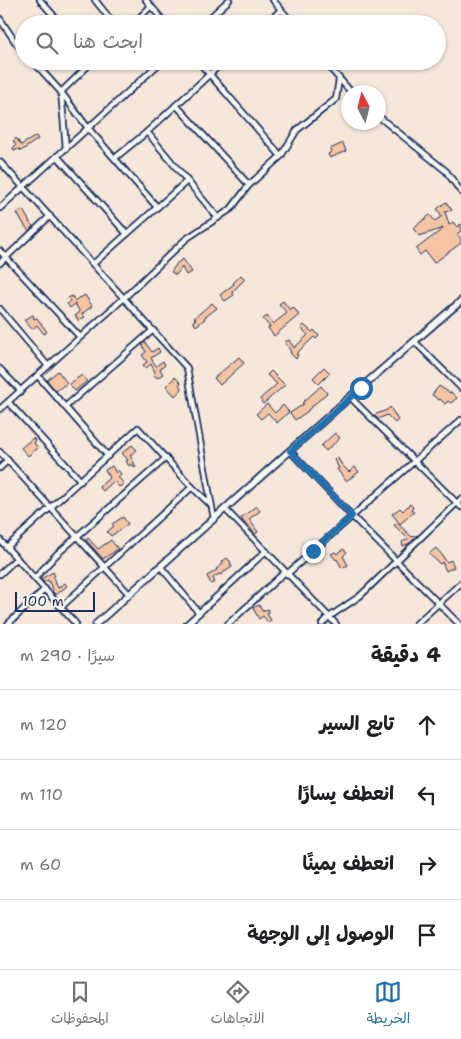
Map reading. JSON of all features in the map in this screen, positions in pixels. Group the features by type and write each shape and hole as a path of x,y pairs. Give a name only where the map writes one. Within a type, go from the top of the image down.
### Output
{"main road":[{"path":"96,624 350,397 460,303"}],"street":[{"path":"40,0 53,15"},
{"path":"95,0 107,15"},
{"path":"146,0 158,15"},
{"path":"213,15 229,0"},
{"path":"273,0 285,15"},
{"path":"142,15 151,6"},
{"path":"276,15 281,10"},
{"path":"0,19 15,42"},
{"path":"41,70 88,128 157,207"},
{"path":"60,92 83,70"},
{"path":"0,208 152,70"},
{"path":"206,70 282,156"},
{"path":"115,158 147,132 214,70"},
{"path":"332,70 344,85"},
{"path":"0,410 186,239 231,209 248,185 282,156 297,130 336,99 339,79"},
{"path":"60,92 66,148"},
{"path":"176,105 248,185"},
{"path":"386,122 446,171 461,192"},
{"path":"147,132 218,218"},
{"path":"57,156 127,234"},
{"path":"0,162 187,368 214,519"},
{"path":"93,264 187,180"},
{"path":"0,263 50,216"},
{"path":"0,251 80,337"},
{"path":"0,309 48,366"},
{"path":"66,407 153,330"},
{"path":"414,341 461,388"},
{"path":"0,369 20,391"},
{"path":"38,376 108,456"},
{"path":"350,397 461,507"},
{"path":"8,402 81,481"},
{"path":"228,624 461,420"},
{"path":"7,548 138,428 211,505"},
{"path":"290,451 459,624"},
{"path":"0,452 129,594"},
{"path":"35,578 56,555 166,458"},
{"path":"0,468 8,460"},
{"path":"60,607 192,487"},
{"path":"322,624 360,596 461,498"},
{"path":"225,509 336,624"},
{"path":"0,540 76,624"},
{"path":"187,624 266,551"},
{"path":"0,574 17,558"},
{"path":"160,566 199,613"},
{"path":"416,624 461,583"},
{"path":"8,624 45,590"}],"building":[{"path":"36,136 38,139 21,151 19,149 14,151 13,148 16,145 13,141 16,138 21,145"},
{"path":"343,143 346,151 330,158 328,154 331,152 330,149"},
{"path":"446,202 452,210 445,212 449,225 453,222 457,227 461,224 461,231 457,234 461,239 461,243 434,263 425,251 420,255 416,249 444,228 419,236 413,228 430,215 435,221 442,216 437,209"},
{"path":"23,210 33,226 29,231 17,213"},
{"path":"183,259 192,272 186,275 182,267 176,275 171,272 176,264"},
{"path":"241,275 245,279 232,292 234,295 225,301 220,295 234,284"},
{"path":"85,295 92,306 82,314 85,317 79,321 75,316 80,312 75,304 70,308 67,304 70,302 68,298 72,296 75,301"},
{"path":"283,301 290,310 293,307 299,315 274,336 268,328 270,327 263,319 267,316 273,324 287,313 279,304"},
{"path":"212,303 217,308 196,326 193,321 196,319 194,318"},
{"path":"33,315 34,319 37,318 47,332 44,334 37,325 32,329 24,320"},
{"path":"304,325 312,332 314,330 319,336 316,339 314,337 296,354 298,355 296,359 290,353 285,342 289,340 294,348 308,335 301,328"},
{"path":"145,342 152,352 158,348 160,352 151,358 156,366 163,361 165,365 160,369 163,374 157,378 153,374 155,372 151,364 146,368 143,365 147,362 142,355 146,352 142,345"},
{"path":"239,357 244,363 220,385 214,378"},
{"path":"324,367 330,373 319,384 313,378"},
{"path":"58,371 67,383 56,391 47,380"},
{"path":"271,371 285,385 263,404 260,399 277,384 267,375"},
{"path":"82,375 87,381 75,391 69,384"},
{"path":"175,377 181,383 179,385 182,389 175,396 166,386"},
{"path":"321,386 327,393 308,411 295,420 290,413 304,404 302,403"},
{"path":"439,386 451,392 457,398 451,403 448,401 445,404 439,400 432,395"},
{"path":"267,404 275,413 283,405 289,412 277,423 268,413 261,419 256,414"},
{"path":"390,407 398,420 395,423 387,415 378,419 374,415 387,410"},
{"path":"335,433 340,438 326,451 321,446"},
{"path":"33,438 38,448 28,456 21,448"},
{"path":"132,445 137,450 130,455 135,468 132,464 129,466 126,461 128,460 122,453"},
{"path":"337,457 349,472 355,467 359,472 346,481 337,469 339,468 334,460"},
{"path":"112,466 116,473 118,470 121,474 118,477 124,484 119,487 114,481 103,491 99,487 110,477 105,470"},
{"path":"410,504 414,512 400,524 392,514 400,508 403,511"},
{"path":"256,506 260,511 249,519 258,532 255,534 241,518"},
{"path":"123,517 128,524 111,536 107,532 114,526 112,524"},
{"path":"397,523 412,537 418,535 410,543 403,546 402,542 408,539 394,525"},
{"path":"88,538 98,549 111,540 118,549 103,559 86,540"},
{"path":"436,548 447,562 451,560 454,567 446,571 442,562 440,564 429,554"},
{"path":"343,549 347,552 343,556 348,565 342,568 337,559 331,554 335,552 337,554"},
{"path":"227,558 231,562 232,567 213,578 215,582 211,584 207,576 217,570"},
{"path":"53,572 58,588 65,583 67,586 56,595 52,591 48,580 44,582 41,579"},
{"path":"259,605 262,611 268,609 269,613 267,614 271,620 268,622 263,616 259,619 253,608"}],"route":[{"path":"313,551 352,516 290,451 361,388"}]}
